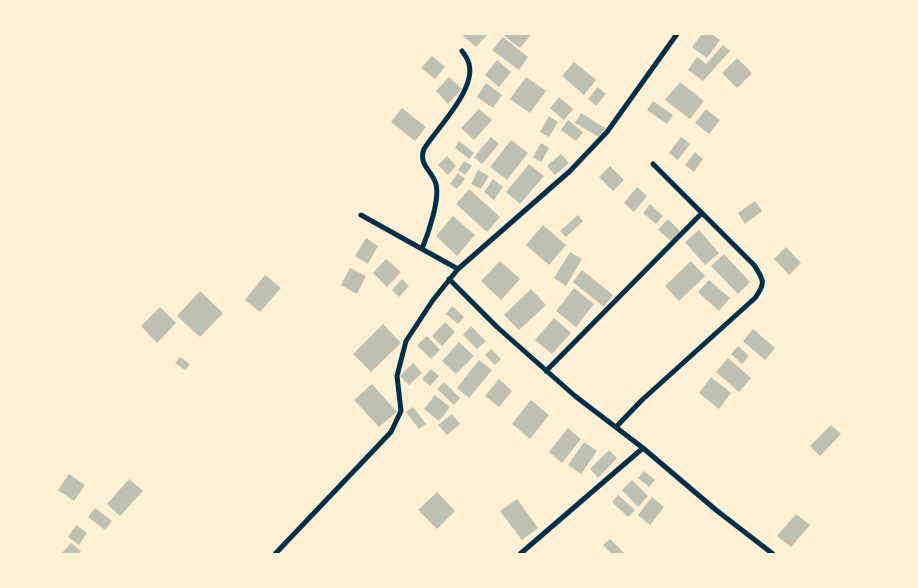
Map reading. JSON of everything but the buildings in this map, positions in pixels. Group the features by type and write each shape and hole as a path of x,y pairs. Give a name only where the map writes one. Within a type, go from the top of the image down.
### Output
{"street":[{"path":"275,554 391,432 401,411 397,376 406,341 449,279 570,171 607,132 677,34"},
{"path":"422,249 435,209 437,196 433,177 421,156 430,139 461,98 467,84 470,65 462,51"},
{"path":"616,427 642,400 755,298 764,283 762,275 754,265 653,164"},
{"path":"546,371 702,213"},
{"path":"361,214 458,269"},
{"path":"449,279 497,327 546,371 772,554"},
{"path":"520,554 643,448"}]}
